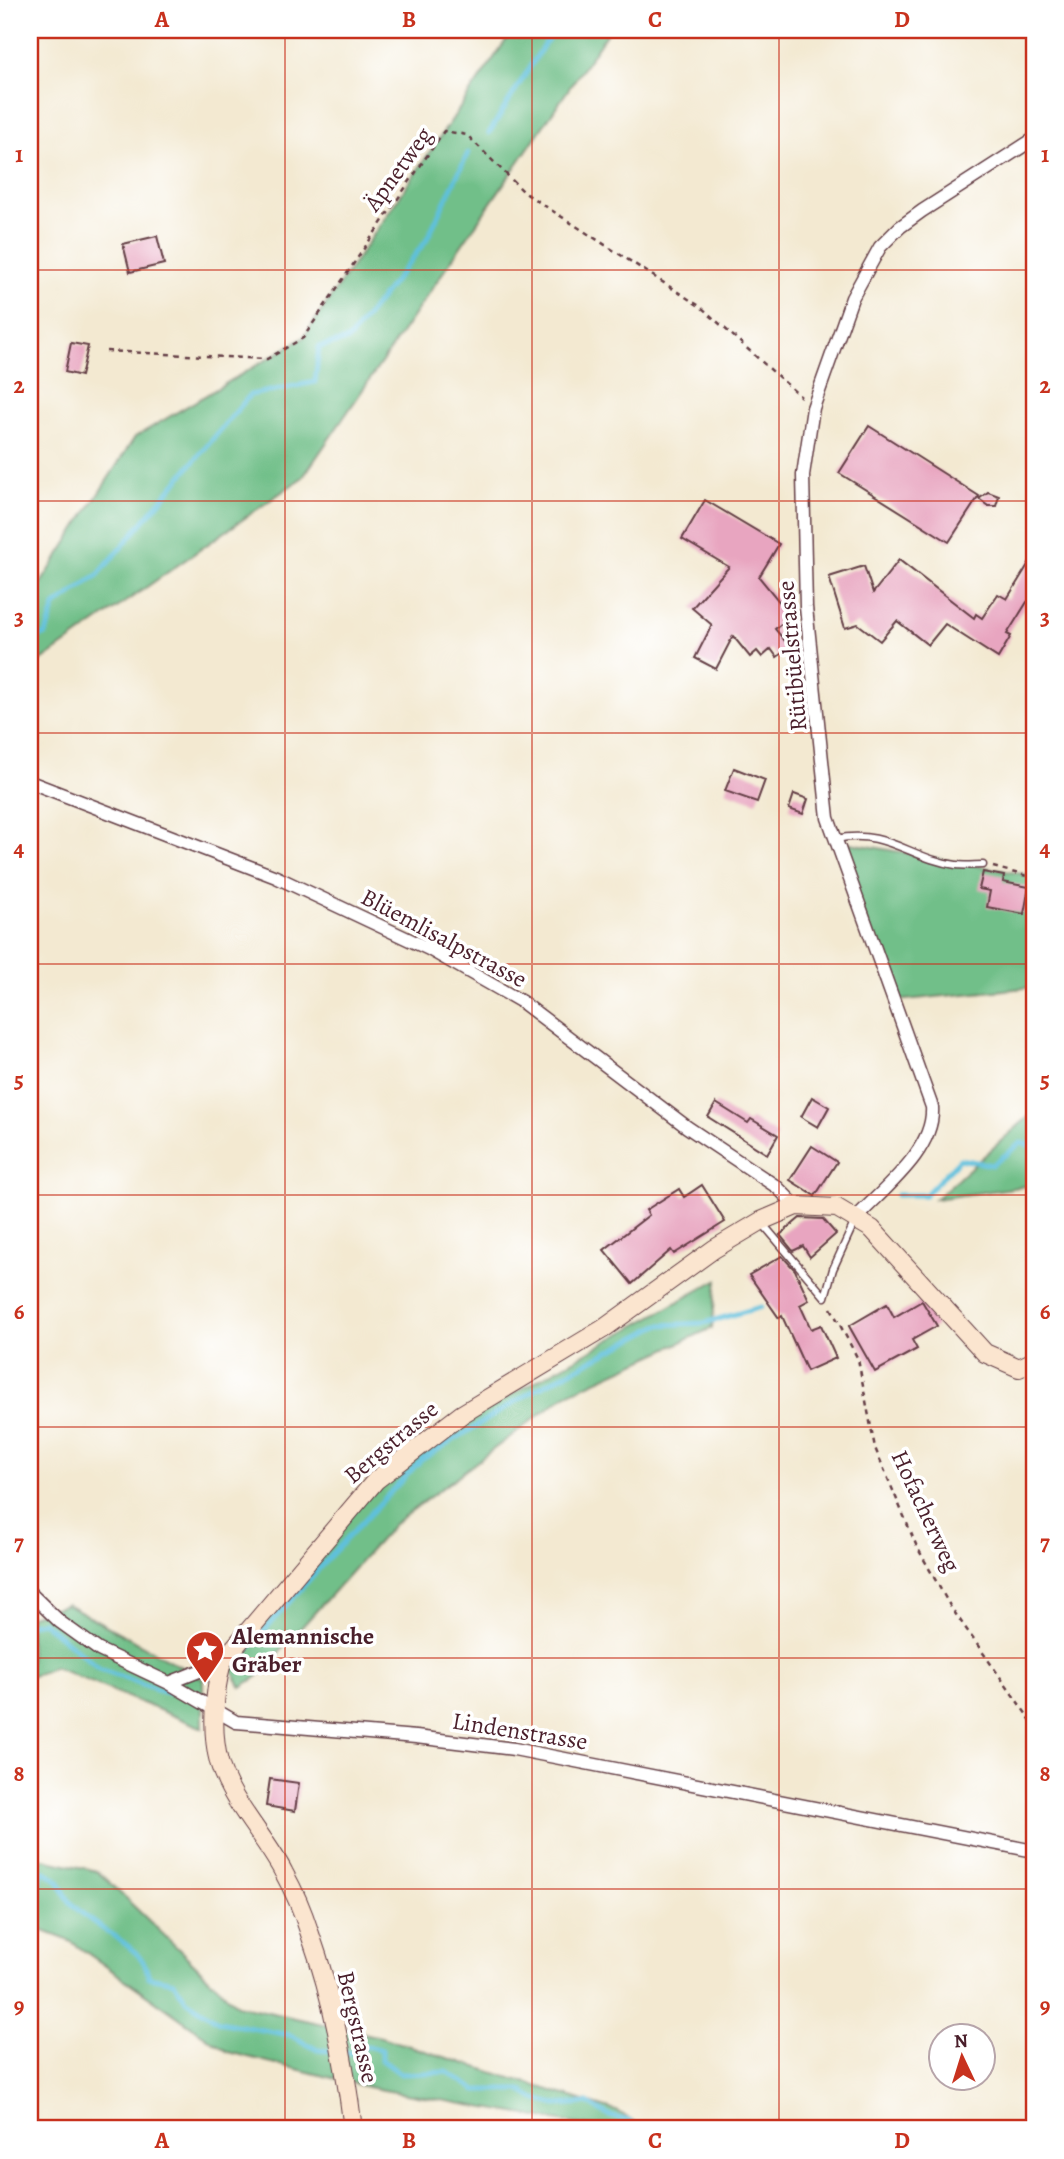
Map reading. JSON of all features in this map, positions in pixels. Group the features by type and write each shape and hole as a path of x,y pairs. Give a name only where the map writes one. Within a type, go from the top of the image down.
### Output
{"street":[{"name":"Rütibüelstrasse","path":"856,1218 911,1158 929,1135 933,1122 932,1107 895,1001 834,840 824,796 806,607 803,475 813,408 852,298 880,247 922,211 1034,139"},
{"name":"Blüemlisalpstrasse","path":"30,782 276,877 429,949 522,1002 687,1127 778,1187 796,1206"},
{"name":"Bergstrasse","path":"353,2129 339,2037 310,1932 284,1873 229,1787 219,1762 216,1711 217,1683 222,1662 376,1480 462,1415 603,1329 673,1277 761,1222 796,1206 837,1208 856,1218 887,1243 985,1353 1019,1368 1034,1361"},
{"name":"Lindenstrasse","path":"30,1592 60,1622 99,1650 169,1683 236,1722 416,1737 514,1749 1034,1851"},
{"path":"169,1683 222,1662"}],"lane":[{"path":"834,840 856,835 875,837 955,865 983,864"},
{"path":"825,1297 833,1269 856,1218"},
{"path":"761,1222 825,1297"}],"path":[{"name":"Äpnetweg","path":"106,351 267,359 303,338 444,131 467,135 525,193 701,307 813,408"},
{"path":"983,864 1034,878"},
{"name":"Hofacherweg","path":"825,1297 858,1359 875,1448 917,1547 950,1606 1034,1725"}],"green space":[{"path":"513,30 609,30 303,477 30,669 30,600 135,437 303,338"},
{"path":"834,840 1034,876 1034,987 896,1001"},
{"path":"1034,1112 1034,1185 935,1199"},
{"path":"717,1280 712,1328 567,1394 394,1524 257,1677 241,1687 225,1658 340,1519 446,1431"},
{"path":"67,1604 203,1679 203,1728 54,1667 30,1677 30,1616"},
{"path":"30,1856 97,1871 237,2005 381,2037 619,2112 643,2129 606,2129 372,2088 228,2052 70,1941 30,1926"}],"building":[{"path":"157,236 164,264 130,272 123,244"},
{"path":"71,343 88,346 81,376 65,372"},
{"path":"869,426 979,496 949,542 839,473"},
{"path":"988,492 999,496 996,506 988,506 979,499"},
{"path":"705,500 779,544 759,577 791,616 775,629 790,647 777,657 771,649 762,657 757,651 750,657 733,636 716,669 695,658 712,625 692,608 729,567 682,539"},
{"path":"1034,555 1034,607 1027,602 1007,634 1011,636 998,658 945,624 928,645 897,621 880,641 858,624 845,628 829,577 864,566 873,593 899,560 974,618 976,614 982,618 998,594 1007,599"},
{"path":"734,768 765,780 757,802 725,791"},
{"path":"794,794 808,799 803,814 789,809"},
{"path":"983,872 1004,876 1003,882 1029,887 1024,914 987,907 990,891 979,889"},
{"path":"812,1097 829,1107 818,1127 801,1117"},
{"path":"716,1103 748,1123 751,1119 778,1135 767,1154 708,1117"},
{"path":"812,1146 837,1162 815,1196 790,1180"},
{"path":"702,1185 725,1222 674,1254 671,1250 632,1284 604,1250 649,1215 646,1210 679,1189 684,1197"},
{"path":"800,1218 823,1219 836,1234 810,1257 803,1246 793,1251 780,1235"},
{"path":"782,1256 795,1270 809,1300 800,1305 811,1329 821,1325 836,1358 807,1371 782,1316 779,1318 749,1275"},
{"path":"922,1301 937,1326 912,1340 917,1349 875,1372 849,1326 887,1304 894,1317"},
{"path":"270,1779 299,1783 295,1811 266,1806"}],"waterway":[{"path":"489,133 545,43 557,30"},
{"path":"30,640 46,634 55,606 98,575 250,395 315,382 319,347 348,340 426,241 468,153"},
{"path":"897,1195 925,1195 960,1159 992,1165 1021,1143 1034,1146"},
{"path":"236,1662 330,1556 421,1460 533,1391 659,1325 704,1323 761,1307"},
{"path":"30,1624 43,1622 100,1669 167,1693"},
{"path":"30,1893 36,1892 43,1871 51,1875 82,1913 140,1957 149,1977 174,1982 186,2000 219,2022 290,2035 318,2050 353,2053 367,2046 382,2050 382,2060 401,2074 447,2072 476,2090 520,2090 535,2099 557,2105 587,2103 609,2116 629,2121 638,2129"}],"place":[{"name":"Alemannische Gräber","path":"205,1684"}]}
